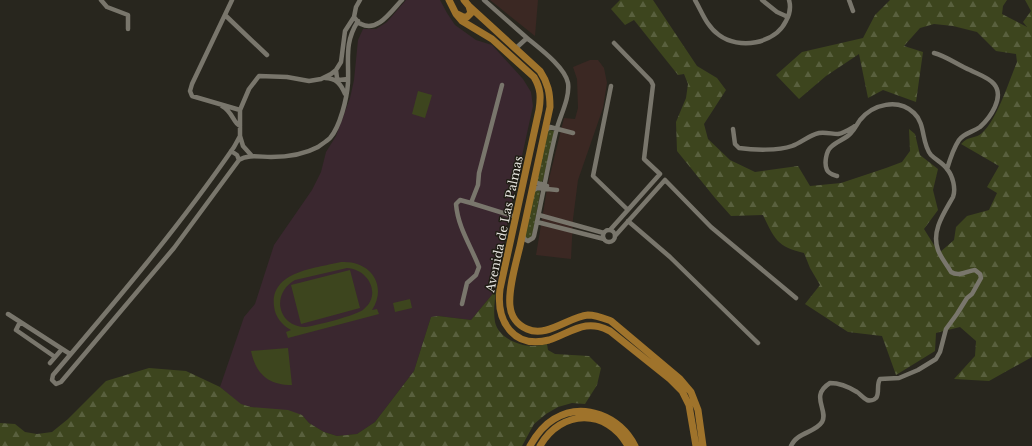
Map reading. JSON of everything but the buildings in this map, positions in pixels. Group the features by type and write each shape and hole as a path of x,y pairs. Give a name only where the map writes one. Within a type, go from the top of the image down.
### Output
{"main road":[{"name":"Avenida de Las Palmas","path":"449,0 456,14 465,23 492,39 534,77 541,93 539,110 499,298 502,318 509,330 518,337 535,342 554,338 581,327 601,326 610,331 670,379 682,391 689,405 696,446"},
{"name":"Avenida de Las Palmas","path":"466,3 540,71 548,85 550,92 550,107 523,229 510,300 513,316 518,323 527,329 534,331 543,330 586,315 599,316 611,321 680,379 691,392 698,410 703,446"},
{"path":"456,14 463,17 470,15 471,11 466,3"},
{"path":"530,446 542,429 554,419 570,412 582,411 600,414 612,420 625,430 635,446"},
{"path":"540,446 558,425 569,420 582,418 601,421 610,426 622,437 628,446"}],"street":[{"path":"101,0 107,7 128,15 128,29"},
{"path":"232,0 190,91 192,96 240,110"},
{"path":"240,136 231,151 172,233 124,292 52,374 52,380 54,383 61,382 174,248 239,160 244,157 252,156 271,157 297,155 317,147 330,137 336,128 346,96 349,42 356,19 356,7 360,0"},
{"path":"356,19 361,24 374,26 380,23 402,0"},
{"path":"484,0 558,66 566,77 568,83 567,97 557,128 539,215 534,236 531,240 528,241 524,239 523,229"},
{"path":"762,0 777,12 788,17"},
{"path":"696,1 707,24 713,30 725,39 733,42 751,43 770,37 779,30 788,17 791,4 789,0"},
{"path":"848,0 853,11"},
{"path":"225,15 267,55"},
{"path":"321,79 336,70 341,62 345,31 356,19"},
{"path":"515,49 527,38"},
{"path":"539,215 604,233 606,230 610,230 660,174 644,159 653,85 651,81 614,43"},
{"path":"934,53 984,77 993,83 997,93 997,100 994,109 980,127 965,134 959,140 953,149 947,169"},
{"path":"336,70 337,78 339,80 348,79"},
{"path":"252,156 243,146 240,136 240,110 249,89 259,76 287,77 309,81 327,78 338,82 346,96"},
{"path":"471,203 478,185 479,173 502,85"},
{"path":"611,86 593,176 628,210"},
{"path":"217,104 228,110 236,124 240,126"},
{"path":"791,446 792,442 798,437 818,426 823,420 824,414 820,404 820,397 822,390 830,383 838,383 852,389 867,400 871,400 877,396 878,383 880,379 899,378 923,368 936,359 940,352 946,329 967,298 980,283 981,278 980,274 975,270 959,274 951,272 938,250 938,225 955,193 953,183 947,169 931,154 927,148 921,124 915,113 900,105 889,104 873,108 860,120 845,139 831,147 828,152 826,157 828,170 837,176"},
{"path":"733,129 735,144 739,148 775,149 793,146 811,136 826,133 838,134 856,126"},
{"path":"544,132 550,127 574,133"},
{"path":"231,151 237,155 239,160"},
{"path":"534,179 537,183 545,187"},
{"path":"537,222 611,241 665,180 711,227 796,298"},
{"path":"531,192 535,189 545,187 557,188"},
{"path":"462,304 467,283 476,275 479,267 461,229 456,204 460,200 516,216"},
{"path":"628,221 670,257 758,343"},
{"path":"610,230 614,232 615,236"},
{"path":"604,233 604,239"},
{"path":"8,314 70,354"},
{"path":"20,322 16,330 55,357"},
{"path":"50,363 62,349"}],"shaded area":[{"path":"406,0 440,0 455,25 476,40 492,45 523,79 531,92 533,106 509,215 496,290 471,320 438,316 431,317 414,371 375,422 357,434 337,436 324,432 309,423 302,415 240,404 220,387 244,317 255,304 274,245 312,190 321,172 326,152 336,136 350,98 354,80 358,40 363,29 376,29 387,22"},
{"path":"490,0 538,0 535,36"},
{"path":"590,60 598,60 604,68 607,83 603,108 578,180 573,219 571,259 536,255 548,183 564,118 575,119 578,108 577,79 573,67"}],"green space":[{"path":"620,0 653,0 697,66 717,78 726,90 704,124 708,139 730,160 755,172 798,166 810,186 841,183 902,162 910,151 909,129 915,134 920,155 938,169 933,190 938,210 924,229 939,253 954,240 956,227 967,216 989,210 997,193 987,187 999,166 961,144 967,139 980,135 993,119 1017,62 1016,54 996,51 977,32 953,26 934,24 920,28 904,46 923,52 916,102 883,90 868,98 859,54 826,76 799,99 776,75 802,52 863,38 875,15 890,0 1007,0 1003,6 1002,14 1027,27 1023,22 1031,11 1025,0 1032,0 1032,357 989,381 954,379 975,356 976,341 960,327 936,333 935,351 896,375 882,336 848,332 805,304 820,285 810,268 804,253 795,251 782,244 770,230 763,215 731,216 677,151 676,122 686,98 688,84 684,74 678,75 634,20 625,25 611,9"},
{"path":"418,91 432,95 425,118 412,114"},
{"path":"548,131 554,131 555,133 543,180 542,182 538,182 537,178"},
{"path":"536,190 540,191 540,194 532,237 527,239 525,237 533,194"},
{"path":"341,262 351,262 360,265 368,270 373,276 377,283 378,292 372,310 377,309 379,314 288,338 286,332 291,330 280,320 276,314 274,306 275,294 279,285 287,278 297,273 308,269","holes":["347,268 354,269 366,277 372,290 372,296 364,309 345,317 305,327 292,324 284,316 281,310 281,299 286,288 295,280"]},
{"path":"350,270 360,308 301,324 291,285"},
{"path":"496,290 494,310 495,322 500,332 509,340 527,346 547,344 548,350 555,354 589,356 601,368 597,385 585,404 572,403 558,407 546,414 534,424 522,446 0,446 0,423 15,424 25,432 37,434 52,432 68,419 106,381 149,368 186,371 220,387 241,404 251,407 288,410 302,415 309,423 324,432 337,436 357,434 375,422 414,371 431,317 438,316 471,320"},
{"path":"410,299 412,308 395,312 393,303"},
{"path":"288,348 292,385 276,383 264,377 256,366 251,351"}]}
